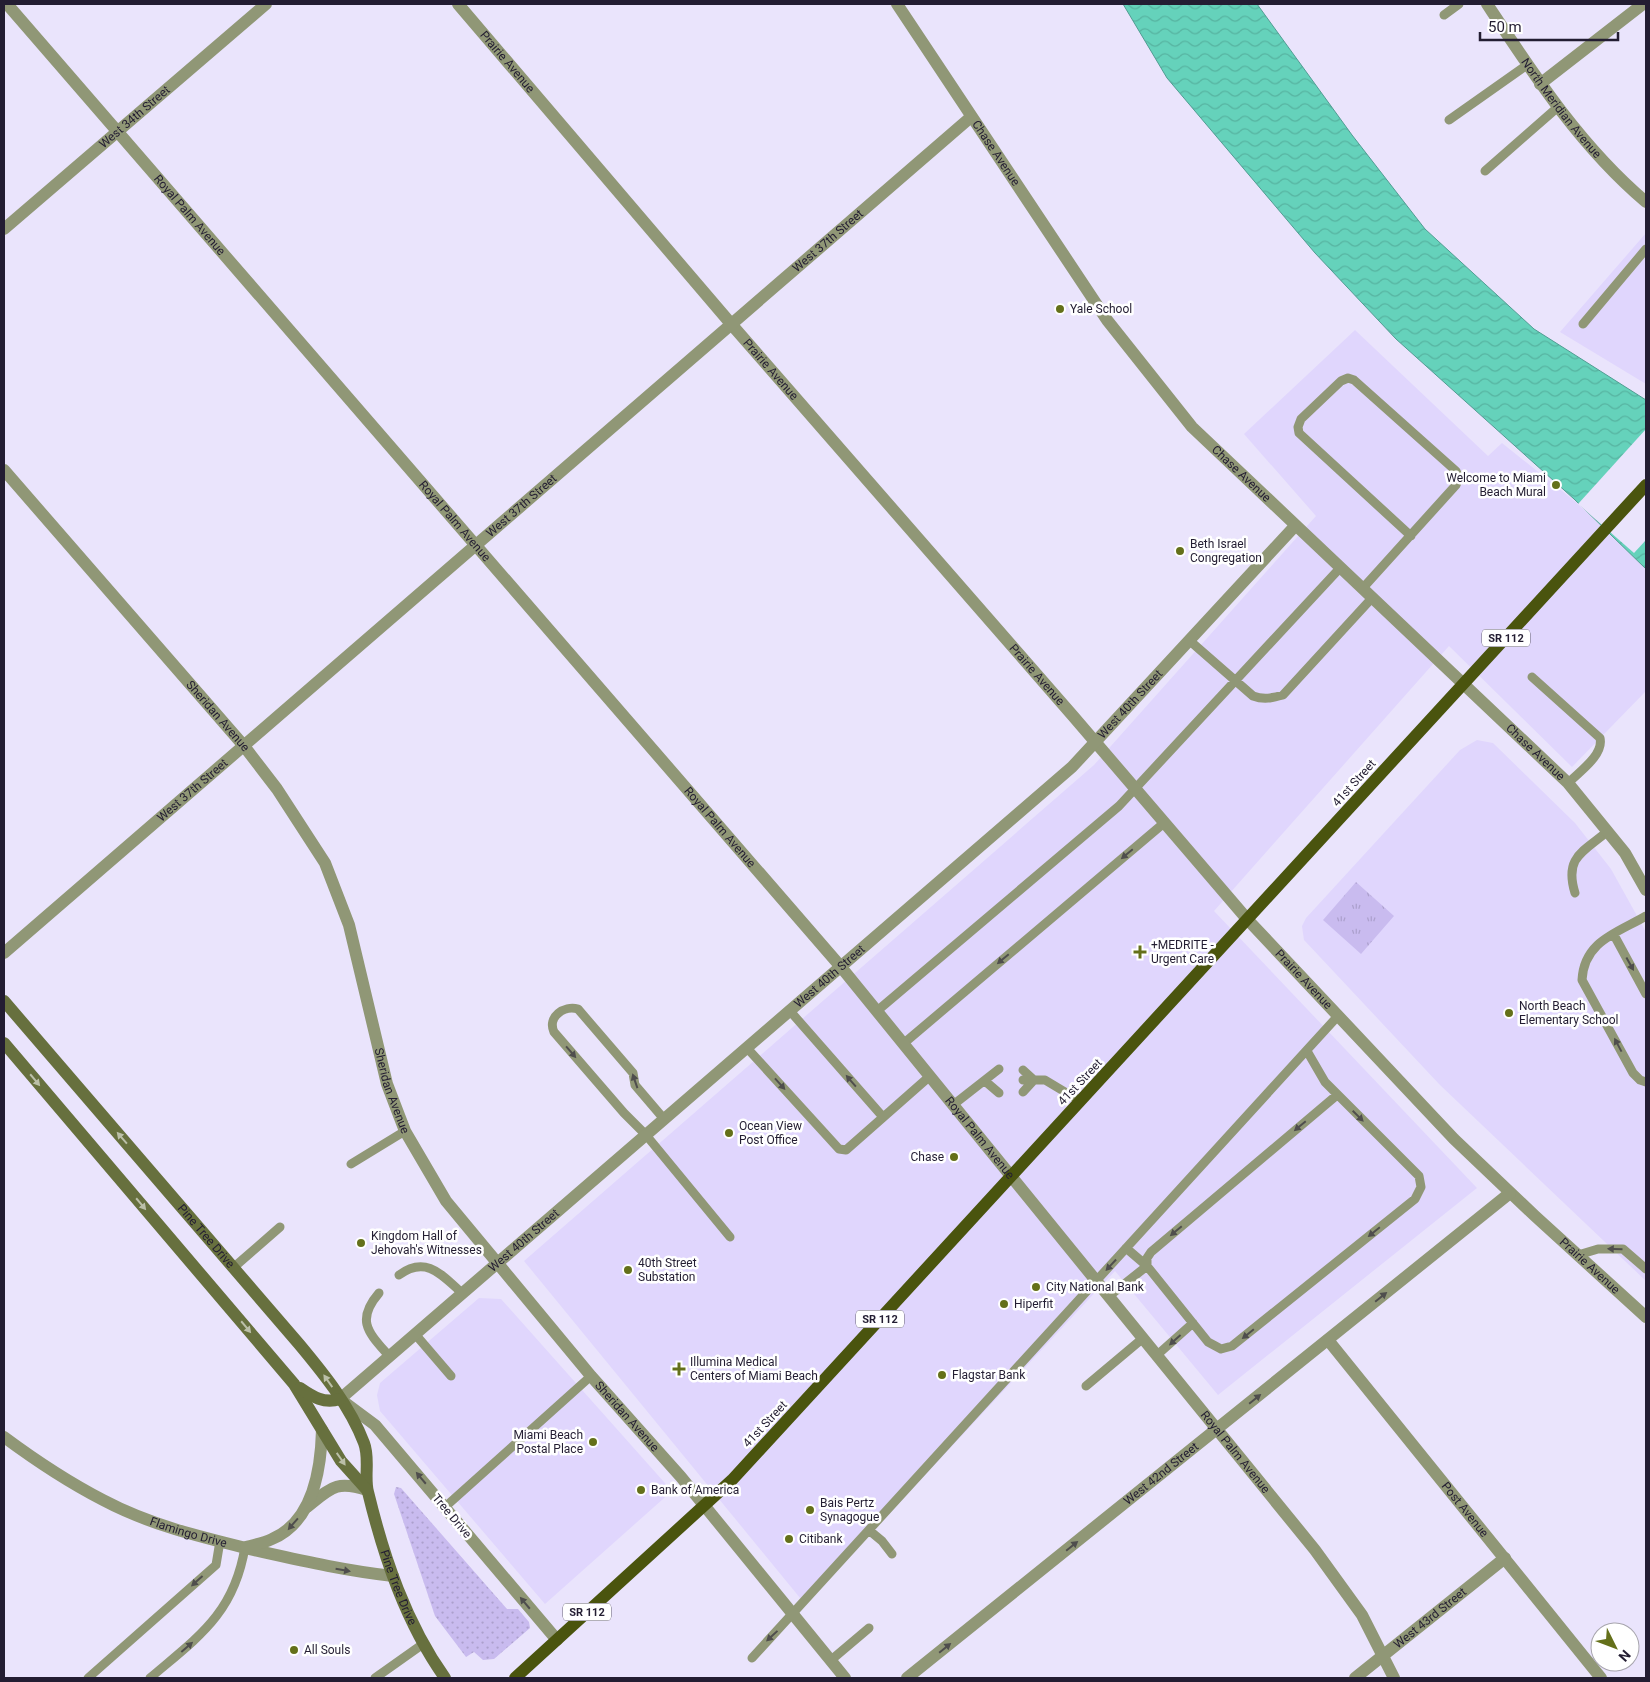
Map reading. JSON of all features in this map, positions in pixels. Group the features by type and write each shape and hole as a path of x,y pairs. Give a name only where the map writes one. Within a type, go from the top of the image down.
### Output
{"main road":[{"name":"41st Street","path":"515,1678 732,1480 1646,485"},
{"name":"Pine Tree Drive","path":"4,1001 314,1362 340,1399 365,1445 367,1490 393,1576 423,1644 445,1678"},
{"name":"Pine Tree Drive","path":"4,1043 294,1384 341,1461 367,1490"},
{"path":"294,1384 320,1400 332,1402 340,1399"}],"street":[{"name":"Royal Palm Avenue","path":"7,4 841,967 1330,1570 1362,1615 1394,1678"},
{"name":"West 34th Street","path":"4,229 266,4"},
{"name":"Prairie Avenue","path":"458,4 732,325 1247,919 1411,1095 1510,1193 1646,1317"},
{"name":"Chase Avenue","path":"897,4 1107,320 1192,427 1568,783 1625,854 1646,890"},
{"name":"North Meridian Avenue","path":"1487,4 1540,84 1592,150 1646,202"},
{"path":"1540,84 1643,4"},
{"name":"West 37th Street","path":"4,953 971,117"},
{"name":"Sheridan Avenue","path":"4,470 244,746 277,789 325,863 349,925 387,1084 405,1130 446,1201 496,1264 704,1506 844,1678"},
{"name":"West 40th Street","path":"340,1399 1072,767 1295,526"},
{"name":"West 42nd Street","path":"907,1678 1510,1193"},
{"name":"Post Avenue","path":"1328,1340 1601,1678"},
{"name":"Tree Drive","path":"340,1399 375,1425 557,1640"},
{"path":"307,1506 320,1459 322,1430"},
{"name":"Flamingo Drive","path":"4,1437 61,1476 104,1501 165,1526 344,1570 393,1576"},
{"path":"245,1547 272,1539 288,1530 307,1506 327,1491 342,1484 367,1490"},
{"name":"West 43rd Street","path":"1356,1678 1505,1558"}],"lane":[{"path":"1444,15 1459,4"},
{"path":"1449,120 1528,65"},
{"path":"1485,171 1558,107"},
{"path":"1583,324 1646,249"},
{"path":"1362,589 1411,536 1456,485 1459,478 1456,472 1441,458 1354,380 1348,378 1342,381 1301,419 1298,427 1299,433 1411,536"},
{"path":"877,1011 1119,806 1134,787 1234,680 1248,668 1340,568"},
{"path":"1190,640 1253,696 1262,699 1283,695 1372,598"},
{"path":"1532,677 1600,738 1602,745 1599,752 1568,783"},
{"path":"903,1044 1164,823"},
{"path":"1575,893 1570,877 1574,860 1608,831"},
{"path":"1646,916 1596,945 1588,954 1583,966 1582,980 1633,1073 1640,1080 1646,1082"},
{"path":"1614,934 1646,994"},
{"path":"664,1120 635,1085 633,1073 578,1009 571,1007 564,1009 552,1019 551,1026 554,1032 624,1113 646,1135 730,1237"},
{"path":"790,1011 883,1117"},
{"path":"752,1658 759,1648 793,1615 1338,1017"},
{"path":"747,1048 840,1149 846,1150 930,1076"},
{"path":"1126,1248 1147,1266 1214,1347 1221,1349 1232,1346 1415,1199 1422,1187 1419,1176 1325,1082 1306,1051"},
{"path":"953,1105 999,1069"},
{"path":"1023,1070 1034,1080"},
{"path":"985,1081 999,1080"},
{"path":"1023,1080 1045,1080 1080,1101"},
{"path":"1023,1092 1034,1080"},
{"path":"985,1081 1000,1093"},
{"path":"1147,1266 1147,1258 1151,1252 1337,1094"},
{"path":"351,1164 405,1130"},
{"path":"233,1268 280,1227"},
{"path":"1578,1254 1598,1249 1623,1248 1646,1269"},
{"path":"1108,1297 1147,1266"},
{"path":"399,1275 408,1269 428,1267 439,1272 462,1293"},
{"path":"379,1293 371,1302 366,1315 366,1326 389,1356"},
{"path":"1156,1356 1193,1323"},
{"path":"415,1334 451,1376"},
{"path":"1086,1386 1142,1339"},
{"path":"444,1507 592,1376"},
{"path":"870,1530 892,1554"},
{"path":"88,1678 216,1565 220,1541"},
{"path":"150,1678 209,1628 221,1613 240,1572 245,1547"},
{"path":"830,1660 869,1628"},
{"path":"374,1678 423,1644"}],"shaded area":[{"path":"1646,233 1646,384 1560,332"},
{"path":"1355,330 1488,456 1502,443 1577,503 1646,569 1646,691 1572,767 1449,646 1214,911 1477,1188 1218,1395 1115,1271 805,1604 524,1261 1094,765 1316,516 1244,434"},
{"name":"North Beach Elementary School","path":"1477,740 1493,743 1575,823 1611,869 1646,932 1646,1281 1440,1085 1304,940 1302,926 1306,918 1460,750"},
{"path":"479,1298 501,1299 672,1491 545,1604 380,1411 377,1395 380,1383"}],"green space":[{"path":"1356,882 1394,916 1361,954 1323,920"},
{"path":"396,1487 401,1488 507,1609 518,1609 529,1622 530,1628 494,1659 483,1660 474,1652 466,1657 435,1616 394,1494"}],"water":[{"path":"1123,4 1257,4 1352,135 1425,229 1534,329 1646,400 1646,569 1574,499 1396,339 1315,253 1167,78"}],"pier":[{"path":"1646,429 1646,540 1634,553 1578,504"}],"place":[{"name":"Yale School","path":"1060,309"},
{"name":"Welcome to Miami Beach Mural","path":"1556,485"},
{"name":"Beth Israel Congregation","path":"1180,551"},
{"name":"+MEDRITE - Urgent Care","path":"1140,952"},
{"name":"North Beach Elementary School","path":"1509,1013"},
{"name":"Ocean View Post Office","path":"729,1133"},
{"name":"Chase","path":"954,1157"},
{"name":"Kingdom Hall of Jehovah's Witnesses","path":"361,1243"},
{"name":"40th Street Substation","path":"628,1270"},
{"name":"City National Bank","path":"1036,1287"},
{"name":"Hiperfit","path":"1004,1304"},
{"name":"Illumina Medical Centers of Miami Beach","path":"679,1369"},
{"name":"Flagstar Bank","path":"942,1375"},
{"name":"Miami Beach Postal Place","path":"593,1442"},
{"name":"Bank of America","path":"641,1490"},
{"name":"Bais Pertz Synagogue","path":"810,1510"},
{"name":"Citibank","path":"789,1539"},
{"name":"All Souls","path":"294,1650"}]}
